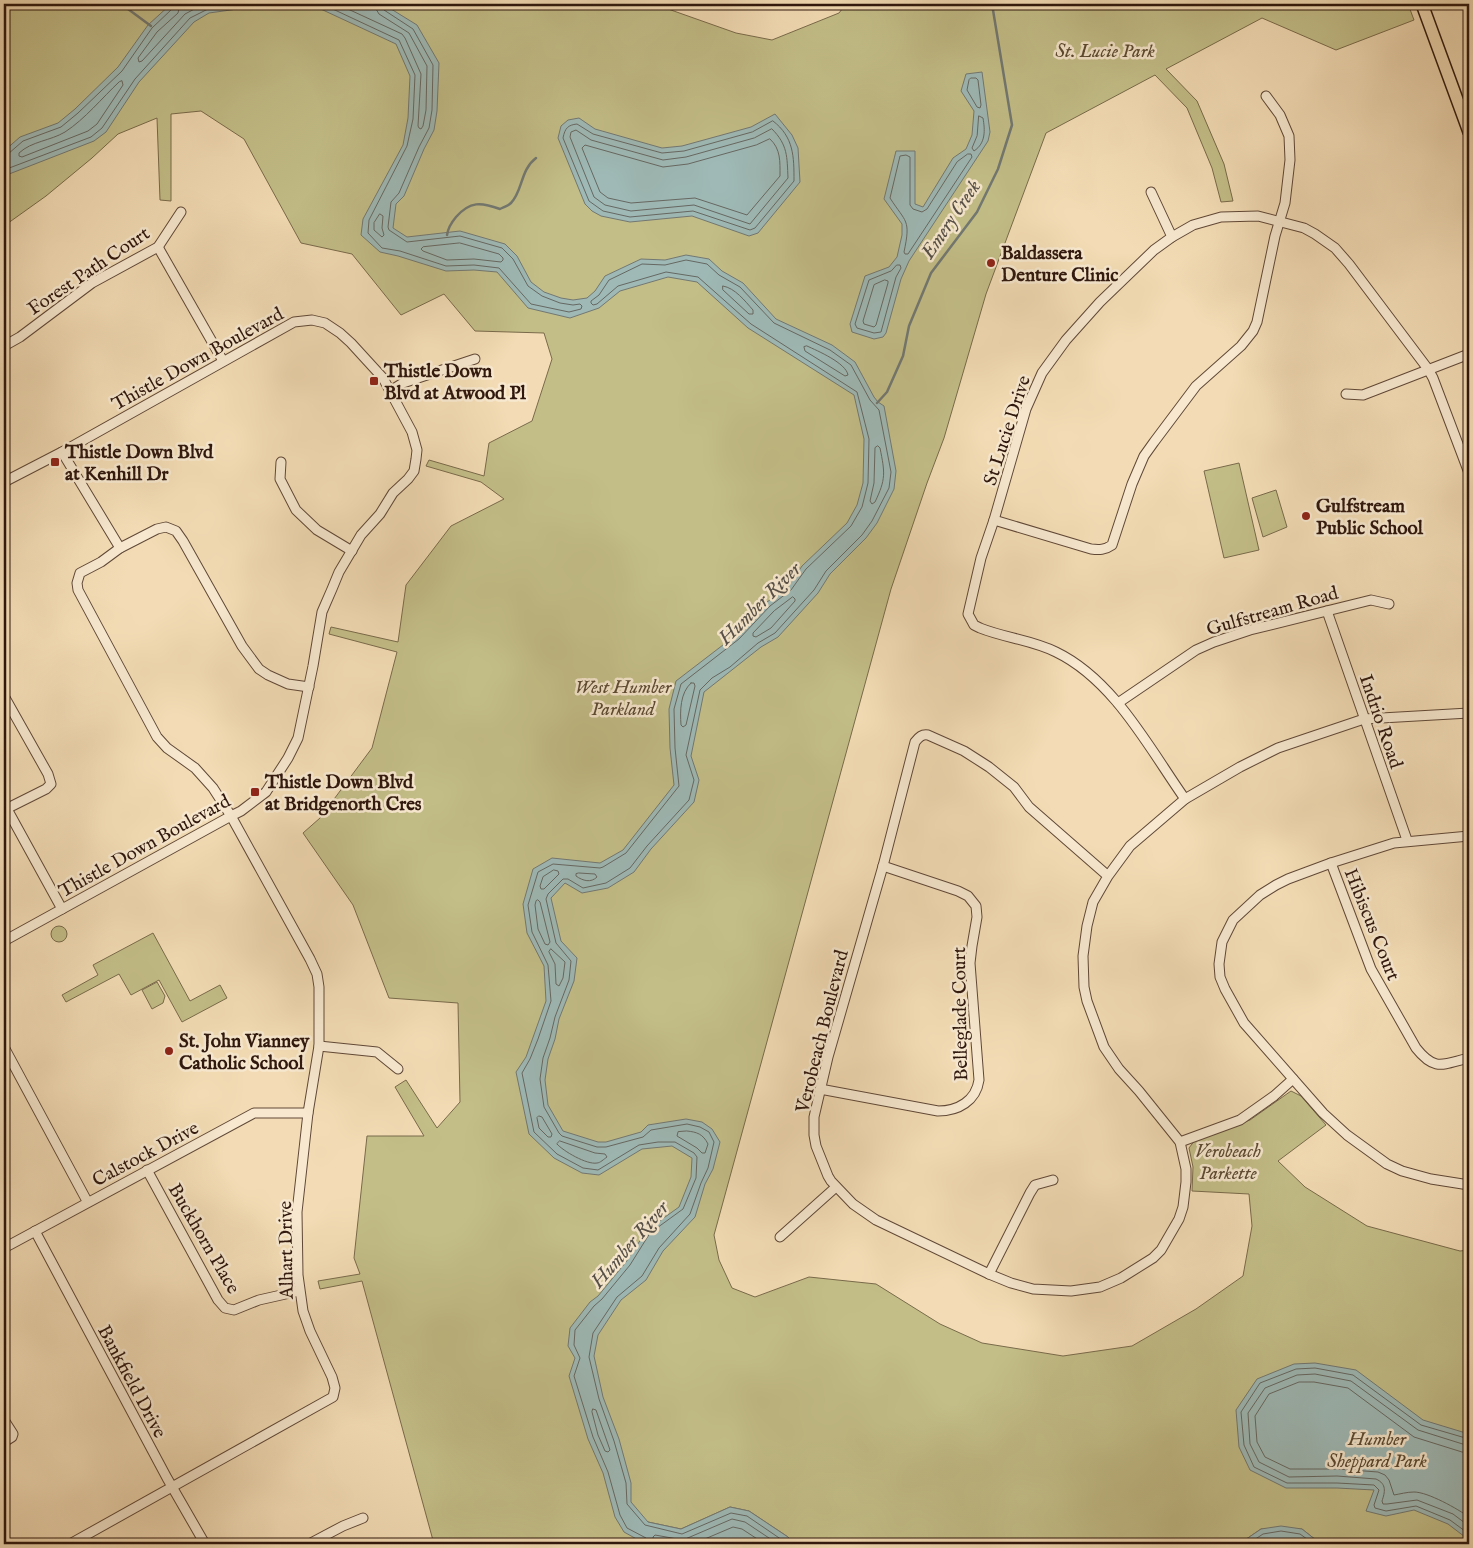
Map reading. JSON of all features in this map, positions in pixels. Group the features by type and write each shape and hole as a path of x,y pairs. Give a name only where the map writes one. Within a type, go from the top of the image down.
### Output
{"main road":[{"path":"1422,4 1465,109 1469,132"}],"street":[{"path":"994,520 1091,549 1099,550 1112,545 1132,484 1144,456 1196,386 1241,346 1253,330 1257,322 1285,203 1290,160 1289,136 1280,115 1266,96"},
{"path":"1151,192 1172,236"},
{"name":"Forest Path Court","path":"4,346 20,337 92,283 158,247 181,212"},
{"name":"St Lucie Drive","path":"1185,799 1118,703 1084,669 1057,652 1034,643 974,626 968,614 980,558 994,520 1026,409 1042,373 1066,340 1100,302 1154,250 1172,236 1193,225 1221,217 1258,216 1304,228 1335,248 1350,264 1428,370 1433,378 1469,473"},
{"path":"158,247 224,361"},
{"name":"Thistle Down Boulevard","path":"4,482 62,452 294,322 312,320 325,323 340,333 383,378 414,437 417,450 414,470 408,479 393,493 380,514 361,534 339,572 322,612 298,738 288,758 266,792 232,816 4,941"},
{"path":"1346,394 1363,395 1469,354"},
{"path":"390,390 404,383 475,359"},
{"path":"62,452 120,548 157,529 166,527 176,531 183,540 242,646 259,669 283,682 309,687"},
{"path":"281,462 280,479 296,510 317,530 352,551"},
{"name":"Alhart Drive","path":"70,1544 332,1397 335,1388 332,1377 306,1320 299,1291 297,1255 297,1212 308,1113 319,1046 317,974 232,816 204,777 195,768 167,748 158,737 78,590 77,583 80,573 101,562 120,548"},
{"name":"Gulfstream Road","path":"1118,703 1203,646 1250,630 1371,600 1390,604"},
{"name":"Indrio Road","path":"1327,611 1407,840"},
{"path":"4,696 42,763 51,784 46,789 5,810 62,909"},
{"name":"Verobeach Boulevard","path":"1108,876 1029,807 1014,787 978,758 954,745 924,734 919,737 916,742 838,1020 814,1117 814,1134 821,1161 828,1176 853,1204 876,1220 989,1274 1010,1283 1033,1289 1071,1291 1100,1287 1121,1278 1153,1258 1161,1250 1180,1219 1183,1207 1186,1168 1180,1142 1119,1069 1108,1053 1095,1025 1084,987 1083,956 1087,926 1093,902 1108,876 1130,846 1185,799 1240,767 1278,748 1364,719 1469,713"},
{"path":"1469,836 1394,842 1288,879 1260,895 1233,920 1222,942 1219,964 1220,977 1244,1023 1293,1079 1347,1135 1387,1164 1402,1171 1431,1179 1469,1185"},
{"name":"Hibiscus Court","path":"1331,863 1371,970 1416,1048 1424,1059 1433,1064 1441,1065 1469,1058"},
{"name":"Belleglade Court","path":"820,1089 938,1111 947,1111 957,1108 974,1096 978,1088 979,1080 970,963 977,917 976,906 968,896 958,891 882,866"},
{"path":"319,1046 377,1052 398,1069"},
{"path":"4,1047 87,1202"},
{"path":"1180,1142 1240,1120 1274,1096 1293,1079"},
{"name":"Calstock Drive","path":"4,1248 254,1113 308,1113"},
{"name":"Buckhorn Place","path":"147,1170 218,1300 225,1308 234,1310 254,1302 299,1291"},
{"path":"989,1274 1035,1185 1053,1180"},
{"path":"780,1237 836,1186"},
{"name":"Bankfield Drive","path":"35,1231 172,1487 205,1544"},
{"path":"4,1420 13,1431 13,1434 12,1437 4,1442"},
{"path":"309,1544 363,1518"}],"green space":[{"name":"West Humber Parkland","path":"4,4 654,4 736,33 772,40 839,13 846,4 1408,4 1414,20 1336,50 1262,18 1166,69 1197,101 1224,164 1233,201 1221,202 1212,168 1187,108 1155,75 1046,133 986,294 944,438 891,589 714,1235 719,1260 732,1288 755,1297 809,1277 876,1284 940,1324 982,1343 1063,1356 1132,1346 1196,1309 1243,1276 1252,1226 1249,1194 1192,1191 1193,1167 1189,1148 1195,1140 1250,1120 1291,1091 1301,1096 1326,1125 1278,1161 1305,1187 1367,1226 1460,1251 1469,1250 1469,1544 1321,1544 1302,1529 1261,1529 1239,1544 795,1544 788,1537 749,1511 730,1507 681,1529 648,1522 642,1542 650,1544 434,1544 362,1281 320,1289 318,1281 360,1274 354,1258 367,1136 424,1136 395,1087 406,1080 437,1128 460,1102 458,1003 389,998 353,905 303,833 320,818 372,748 397,652 329,634 331,627 398,642 406,585 451,526 504,499 481,482 426,466 429,460 484,476 489,443 532,421 552,359 544,333 475,331 444,294 401,315 352,254 301,243 244,139 201,111 171,114 171,201 160,200 157,118 118,134 46,196 4,226"},
{"path":"1239,463 1259,550 1224,558 1204,471"},
{"path":"1276,490 1287,527 1263,537 1252,498"},
{"path":"59,926 67,934 59,942 51,934"},
{"path":"153,933 190,1001 220,985 227,998 182,1022 159,980 131,995 119,974 66,1002 62,995 98,975 93,965"},
{"path":"157,982 165,996 163,1003 152,1009 142,990"}],"water":[{"path":"171,4 274,4 209,13 194,22 139,82 106,132 94,141 4,176 4,151 20,137 58,123 75,109 118,67 148,25"},
{"path":"310,4 383,4 417,25 439,63 437,111 434,130 404,196 396,204 393,228 407,237 460,231 505,244 517,256 531,282 544,292 573,300 587,298 595,291 605,276 641,259 665,260 686,255 709,259 722,271 743,283 776,319 832,345 855,362 874,397 884,406 896,471 894,489 877,523 866,538 830,574 818,593 778,637 761,647 704,692 691,756 699,780 694,802 651,849 634,872 608,888 582,893 565,883 551,898 561,941 577,958 574,981 559,1019 548,1059 545,1080 548,1105 563,1131 598,1142 606,1142 641,1132 648,1125 686,1119 702,1122 712,1129 720,1142 713,1169 705,1184 695,1217 663,1251 646,1280 621,1300 598,1335 594,1356 603,1397 619,1439 631,1483 631,1502 648,1522 681,1529 730,1507 749,1511 788,1537 795,1544 650,1544 642,1542 624,1532 615,1517 603,1473 588,1439 569,1376 575,1358 568,1346 570,1328 590,1302 598,1296 626,1262 647,1230 679,1207 691,1177 692,1158 672,1146 642,1149 599,1175 582,1173 554,1158 529,1134 516,1072 526,1057 546,1001 544,966 527,933 523,904 533,869 552,858 600,863 623,850 674,785 670,748 669,709 676,681 736,635 767,602 788,587 802,566 847,523 857,505 863,483 864,439 854,395 748,328 697,282 668,277 620,291 599,308 570,318 528,308 497,272 474,270 446,271 380,252 361,235 363,219 403,145 408,118 410,76 396,44"},
{"path":"982,72 990,132 988,141 909,261 901,279 886,333 883,337 874,339 852,332 850,324 865,276 889,267 897,257 902,235 902,224 884,199 896,151 915,151 915,204 923,207 953,158 966,149 972,135 974,111 961,91 966,74"},
{"path":"775,114 792,135 798,148 800,182 758,233 749,236 692,216 630,222 601,216 585,204 558,138 561,126 568,120 579,118 595,129 662,148 682,146 751,127"},
{"path":"1315,1363 1356,1370 1423,1420 1469,1434 1469,1540 1448,1524 1414,1510 1386,1516 1366,1511 1374,1490 1286,1488 1250,1470 1239,1447 1236,1410 1257,1379 1294,1364"},
{"path":"1281,1526 1302,1529 1321,1544 1239,1544 1261,1529"}],"waterway":[{"name":"Emery Creek","path":"877,403 887,392 903,356 909,326 931,273 977,212 998,169 1012,125 992,4"},
{"path":"128,9 151,26"},
{"path":"447,235 453,221 466,208 481,204 500,209 510,204 518,193 527,168 536,158"}],"place":[{"name":"Baldassera Denture Clinic","path":"991,263"},
{"name":"Thistle Down Blvd at Atwood Pl","path":"374,381"},
{"name":"Thistle Down Blvd at Kenhill Dr","path":"55,462"},
{"name":"Gulfstream Public School","path":"1306,516"},
{"name":"Thistle Down Blvd at Bridgenorth Cres","path":"255,792"},
{"name":"St. John Vianney Catholic School","path":"169,1051"}],"park label":[{"name":"St. Lucie Park","path":"1105,50"},
{"name":"Verobeach Parkette","path":"1228,1161"},
{"name":"Humber Sheppard Park","path":"1377,1449"}],"water label":[{"name":"Humber River","path":"759,603"},
{"name":"Humber River","path":"629,1244"}]}
